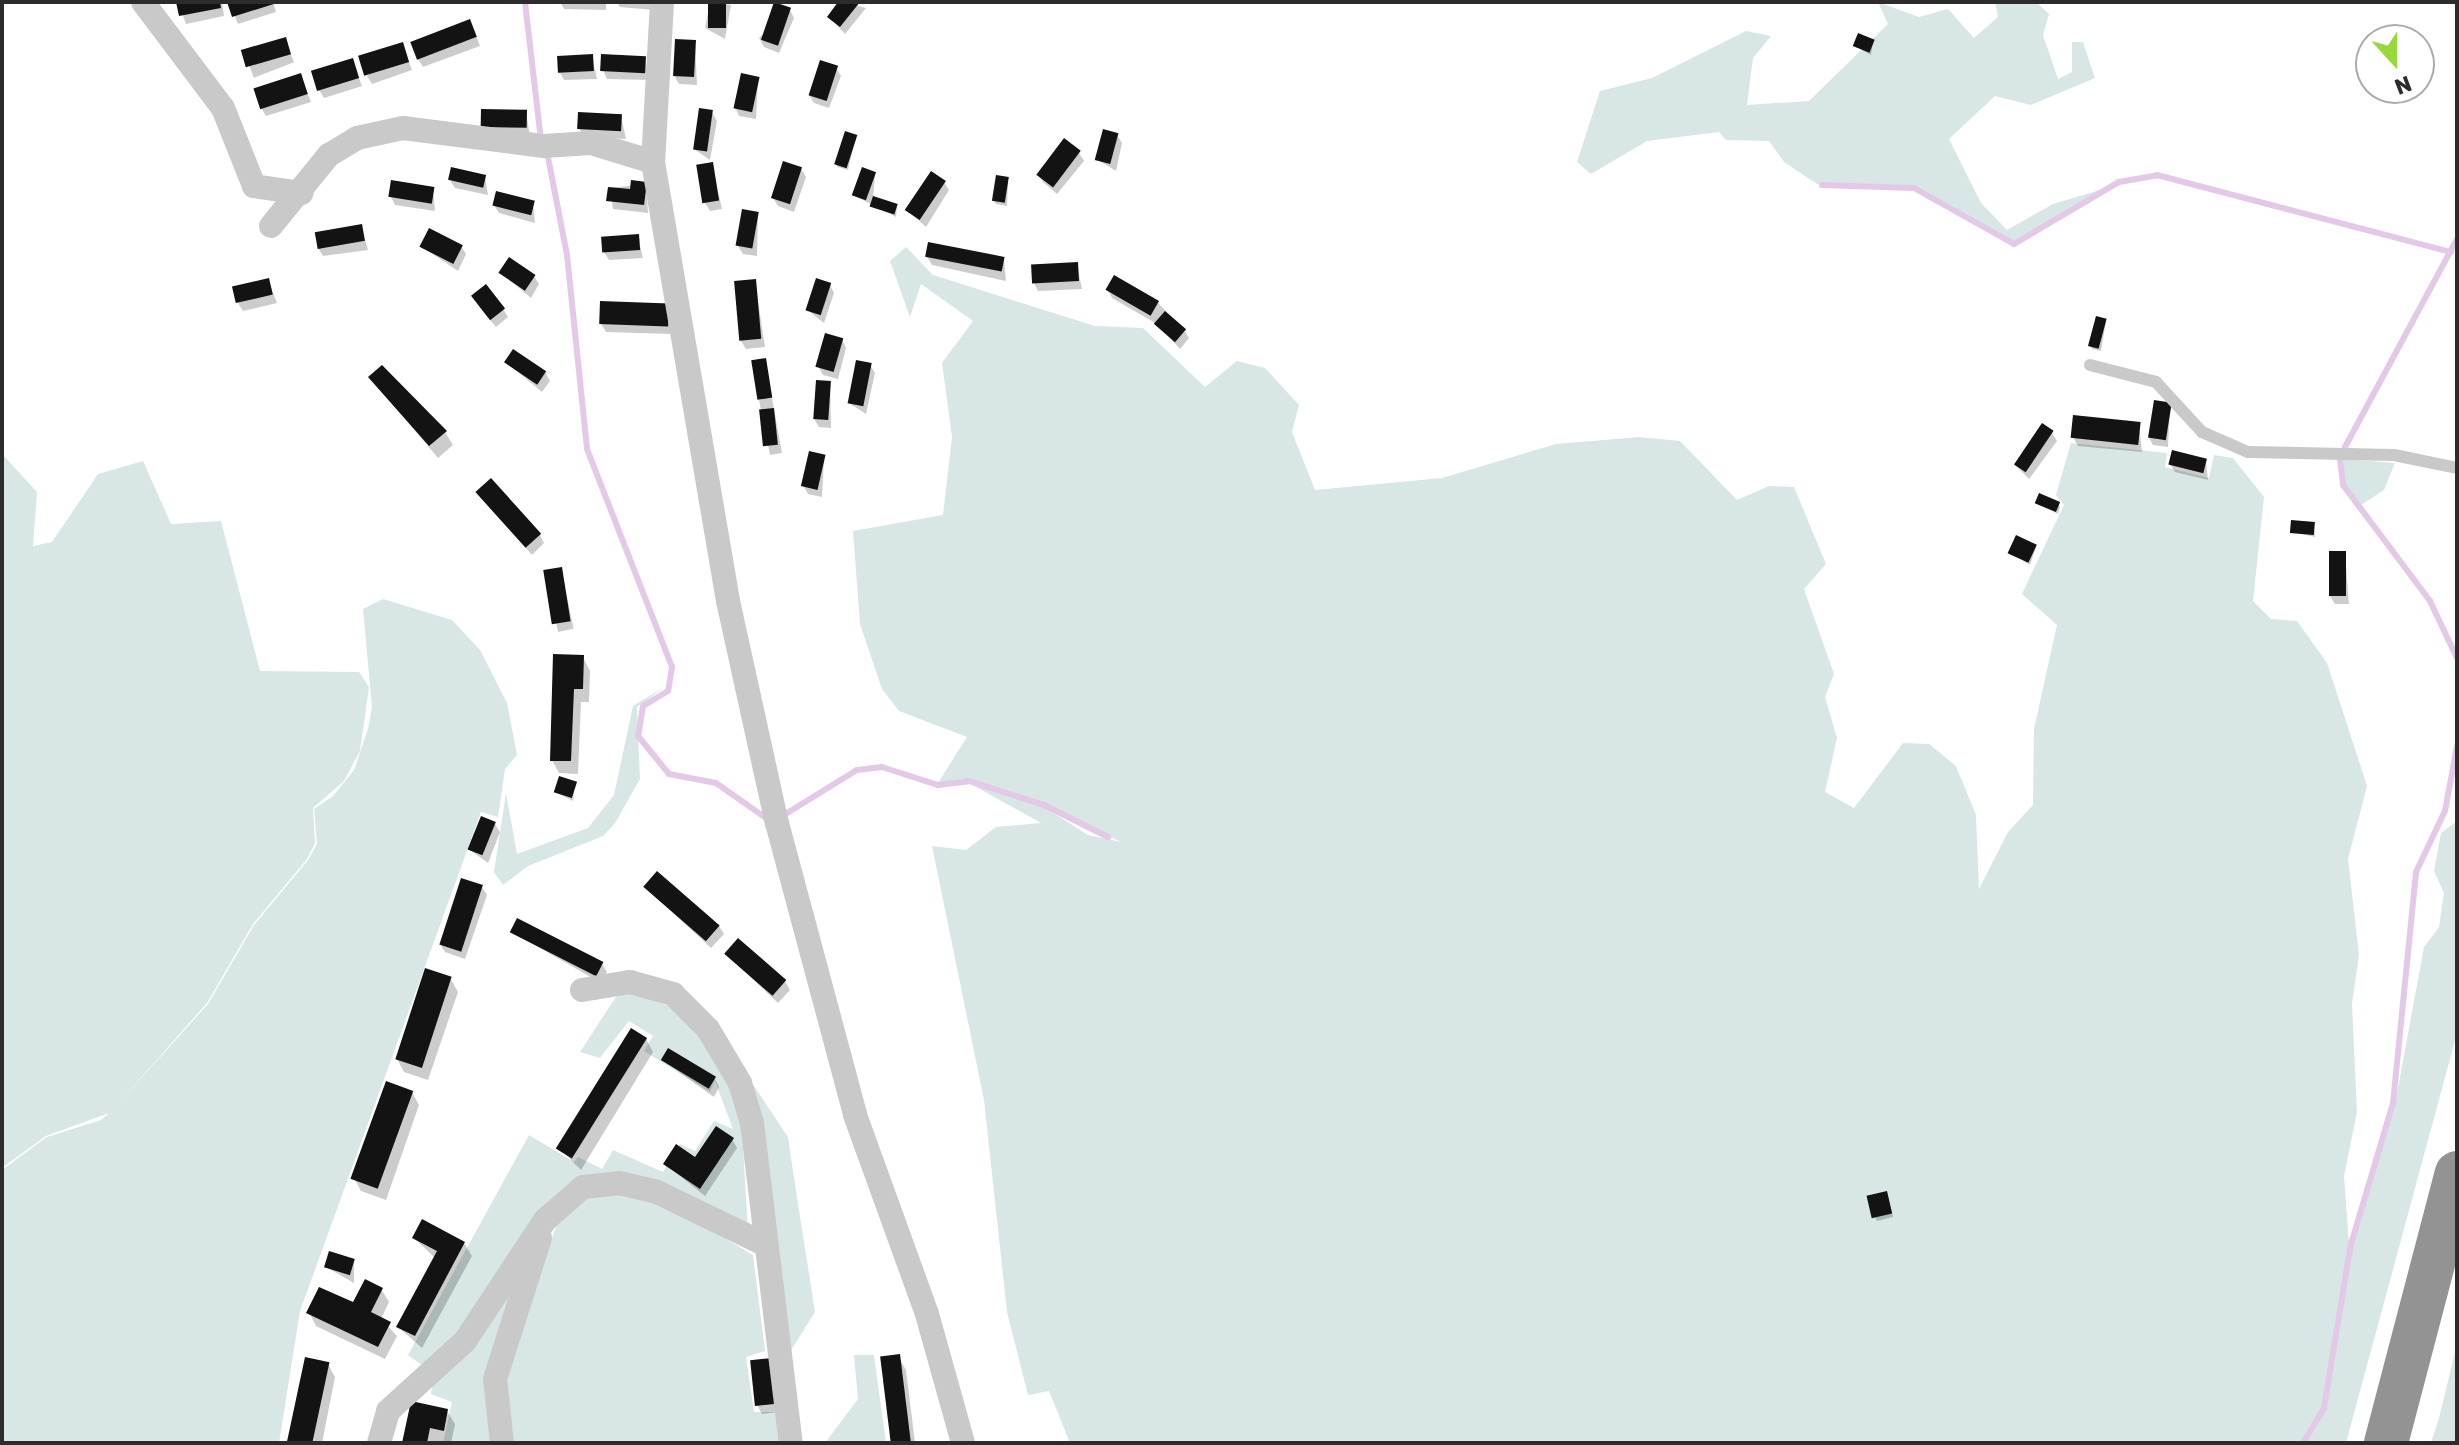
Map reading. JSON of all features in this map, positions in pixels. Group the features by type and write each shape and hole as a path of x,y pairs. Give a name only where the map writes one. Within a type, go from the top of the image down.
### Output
{"highway":[{"path":"2386,1443 2457,1173"}],"street":[{"path":"143,2 223,108 254,186 301,193"},
{"path":"662,2 653,162 728,601 777,823 855,1115 927,1314 963,1443"},
{"path":"271,226 301,193 313,169 344,143 403,128 544,146 591,143 653,162"},
{"path":"582,990 656,986 708,1029 747,1102 762,1243 791,1443"},
{"path":"379,1443 388,1411 465,1341 545,1220 583,1187 619,1183 684,1202 741,1239 762,1243"},
{"path":"502,1443 495,1379 545,1220"}],"lane":[{"path":"2090,365 2156,382 2202,432 2248,452 2394,455 2457,468"}],"shaded area":[{"path":"1878,2 1919,17 1948,9 1974,38 1998,17 1995,2 2036,2 2049,14 2043,35 2058,79 2072,72 2072,42 2083,42 2095,78 2031,105 1995,96 1949,139 1981,203 2007,230 2053,204 2100,190 2014,241 1914,185 1817,184 1784,162 1769,141 1726,140 1719,132 1647,141 1591,174 1577,162 1600,91 1652,78 1746,31 1771,36 1753,58 1747,105 1809,101 1888,24"},
{"path":"906,247 933,275 1095,326 1143,328 1205,387 1237,361 1265,368 1299,405 1292,432 1315,490 1442,478 1556,444 1639,437 1680,441 1737,500 1769,486 1794,487 1826,564 1804,589 1834,674 1825,697 1837,738 1825,792 1854,808 1903,743 1929,744 1956,766 1976,815 1979,889 2008,832 2033,805 2034,729 2057,625 2022,594 2064,505 2056,495 2071,443 2167,453 2165,467 2209,478 2214,455 2233,458 2264,497 2253,601 2271,619 2297,621 2327,663 2367,786 2348,859 2359,955 2352,1004 2357,1112 2344,1176 2349,1244 2323,1408 2302,1443 1070,1443 1049,1391 1028,1395 1007,1312 984,1100 932,846 966,850 996,827 1041,823 969,783 1044,807 1088,835 1121,842 1045,803 969,779 938,783 967,737 899,711 882,689 860,624 853,531 943,515 952,437 942,363 973,321 921,284 910,317 890,261"},
{"path":"2,454 37,492 33,546 52,542 98,474 143,461 171,524 221,521 260,671 359,672 369,687 360,751 344,781 313,808 315,843 307,859 253,924 207,1003 116,1106 208,1004 254,925 308,860 317,844 314,809 333,796 354,770 368,729 372,707 363,609 383,599 452,620 480,650 507,703 517,755 505,769 498,817 481,812 300,1311 279,1443 2,1443 2,1170 47,1137 101,1120 109,1113 46,1136 2,1168"},
{"path":"2342,459 2395,463 2384,490 2361,505 2345,484"},
{"path":"666,686 637,707 640,779 615,823 603,836 528,866 503,885 494,872 506,793 517,854 588,828 614,795 633,706"},
{"path":"2457,821 2457,1033 2346,1443 2306,1443 2326,1409 2352,1245 2395,1104 2424,947 2439,927 2444,893 2434,871 2441,833"},
{"path":"621,989 685,1012 740,1099 748,1229 714,1210 579,1185 459,1338 423,1366 408,1355 529,1135 574,1162 578,1157 602,1169 613,1150 663,1172 680,1144 695,1151 714,1121 733,1129 715,1081 710,1092 644,1051 653,1036 629,1021 600,1058 580,1052"},
{"path":"742,1068 788,1137 815,1312 788,1355 758,1102"},
{"path":"628,1193 676,1209 753,1255 765,1351 746,1357 754,1412 777,1412 778,1443 508,1443 501,1392 559,1217 586,1196"},
{"path":"520,1262 506,1325 498,1443 443,1443 452,1402 431,1394 434,1369"},
{"path":"2457,1344 2457,1443 2431,1443 2439,1418"},
{"path":"854,1355 874,1355 886,1443 825,1443 858,1399"}],"building":[{"path":"176,2 220,2 221,8 179,16"},
{"path":"227,2 277,2 277,3 232,17"},
{"path":"708,2 726,2 726,28 708,28"},
{"path":"774,2 791,8 778,46 761,40"},
{"path":"838,2 860,2 840,27 827,17"},
{"path":"470,19 477,37 417,60 410,42"},
{"path":"1858,33 1875,40 1869,53 1853,46"},
{"path":"286,37 291,54 246,67 241,50"},
{"path":"675,39 696,40 694,77 673,76"},
{"path":"403,42 409,62 364,76 358,56"},
{"path":"593,54 594,71 558,73 557,56"},
{"path":"601,54 646,56 645,73 600,71"},
{"path":"353,58 359,78 317,91 311,71"},
{"path":"820,60 838,66 827,101 809,95"},
{"path":"301,73 308,94 260,109 253,88"},
{"path":"741,73 760,77 752,112 734,108"},
{"path":"699,108 713,110 707,152 693,150"},
{"path":"481,109 527,110 527,128 481,127"},
{"path":"578,112 622,114 621,131 577,129"},
{"path":"1103,129 1118,133 1110,164 1095,160"},
{"path":"845,131 857,135 847,168 834,164"},
{"path":"1064,138 1081,151 1053,187 1036,175"},
{"path":"783,161 802,167 790,204 771,198"},
{"path":"713,162 719,201 702,203 696,165"},
{"path":"451,167 486,175 483,188 448,180"},
{"path":"862,167 876,172 866,200 852,195"},
{"path":"931,171 946,181 920,220 905,210"},
{"path":"996,175 1009,177 1005,203 992,201"},
{"path":"391,180 434,187 432,204 388,197"},
{"path":"631,180 647,182 644,205 606,201 608,187 630,189"},
{"path":"496,191 535,201 531,215 492,206"},
{"path":"873,196 898,204 894,214 870,206"},
{"path":"742,209 759,212 752,248 736,245"},
{"path":"362,224 365,241 318,249 315,232"},
{"path":"429,228 463,245 453,264 419,247"},
{"path":"639,234 640,250 602,253 601,237"},
{"path":"928,242 1005,257 1002,272 925,257"},
{"path":"509,257 536,275 525,291 498,273"},
{"path":"1078,262 1079,281 1032,283 1031,264"},
{"path":"1114,275 1159,301 1151,316 1106,290"},
{"path":"269,278 273,295 236,303 232,287"},
{"path":"816,278 831,283 821,315 805,310"},
{"path":"756,279 761,339 739,341 734,281"},
{"path":"486,284 505,308 490,320 471,296"},
{"path":"600,301 669,303 668,326 599,324"},
{"path":"1165,311 1186,329 1175,342 1154,324"},
{"path":"2096,316 2107,319 2099,349 2088,346"},
{"path":"825,333 843,338 834,372 815,367"},
{"path":"513,349 546,371 537,385 504,362"},
{"path":"766,358 772,398 757,400 751,360"},
{"path":"856,360 872,363 863,406 848,403"},
{"path":"382,365 447,431 429,446 368,377"},
{"path":"816,380 831,381 828,420 813,419"},
{"path":"2154,400 2172,403 2166,440 2148,438"},
{"path":"774,408 778,445 763,446 759,410"},
{"path":"2073,415 2141,422 2138,445 2071,438"},
{"path":"2042,423 2054,431 2026,472 2014,464"},
{"path":"2172,450 2207,459 2203,473 2168,465"},
{"path":"809,451 826,455 817,490 801,486"},
{"path":"491,478 541,534 526,548 475,492"},
{"path":"2039,493 2060,502 2056,512 2035,503"},
{"path":"2291,520 2315,522 2314,535 2290,533"},
{"path":"2016,535 2037,545 2028,563 2008,553"},
{"path":"2329,551 2346,551 2346,596 2329,596"},
{"path":"562,567 571,621 552,624 543,570"},
{"path":"553,654 584,655 583,689 574,689 571,761 550,761"},
{"path":"559,776 577,782 572,798 554,792"},
{"path":"481,816 496,822 482,855 468,849"},
{"path":"657,871 720,925 706,941 643,887"},
{"path":"461,878 483,885 461,952 439,945"},
{"path":"517,918 603,962 596,976 510,932"},
{"path":"738,938 786,980 773,996 724,954"},
{"path":"425,968 452,977 422,1068 395,1059"},
{"path":"631,1028 647,1038 572,1158 556,1148"},
{"path":"668,1048 716,1077 709,1089 661,1060"},
{"path":"386,1081 413,1091 378,1189 350,1179"},
{"path":"716,1126 734,1138 700,1189 663,1164 676,1144 695,1157"},
{"path":"1887,1191 1892,1213 1872,1218 1867,1196"},
{"path":"422,1219 465,1242 415,1336 396,1327 437,1251 412,1238"},
{"path":"329,1251 355,1259 350,1275 324,1267"},
{"path":"365,1279 383,1288 371,1312 391,1322 378,1347 306,1313 319,1287 353,1302"},
{"path":"900,1354 911,1443 891,1443 880,1356"},
{"path":"305,1357 329,1362 312,1443 287,1443"},
{"path":"772,1358 777,1404 755,1406 750,1360"},
{"path":"411,1401 448,1409 444,1431 430,1428 427,1443 402,1443"}],"waterway":[{"path":"525,2 541,141"},
{"path":"547,152 567,255 587,449 672,667 668,691 643,706 638,736 669,774 716,783 766,818"},
{"path":"1822,185 1914,188 2014,244 2119,182 2157,175 2451,252"},
{"path":"2345,447 2457,239"},
{"path":"2340,459 2343,485 2430,601 2457,658"},
{"path":"2303,1443 2324,1408 2351,1244 2393,1103 2416,872 2445,811 2457,746"},
{"path":"784,815 857,770 882,767 938,785 969,781 1044,805 1108,837"}]}
